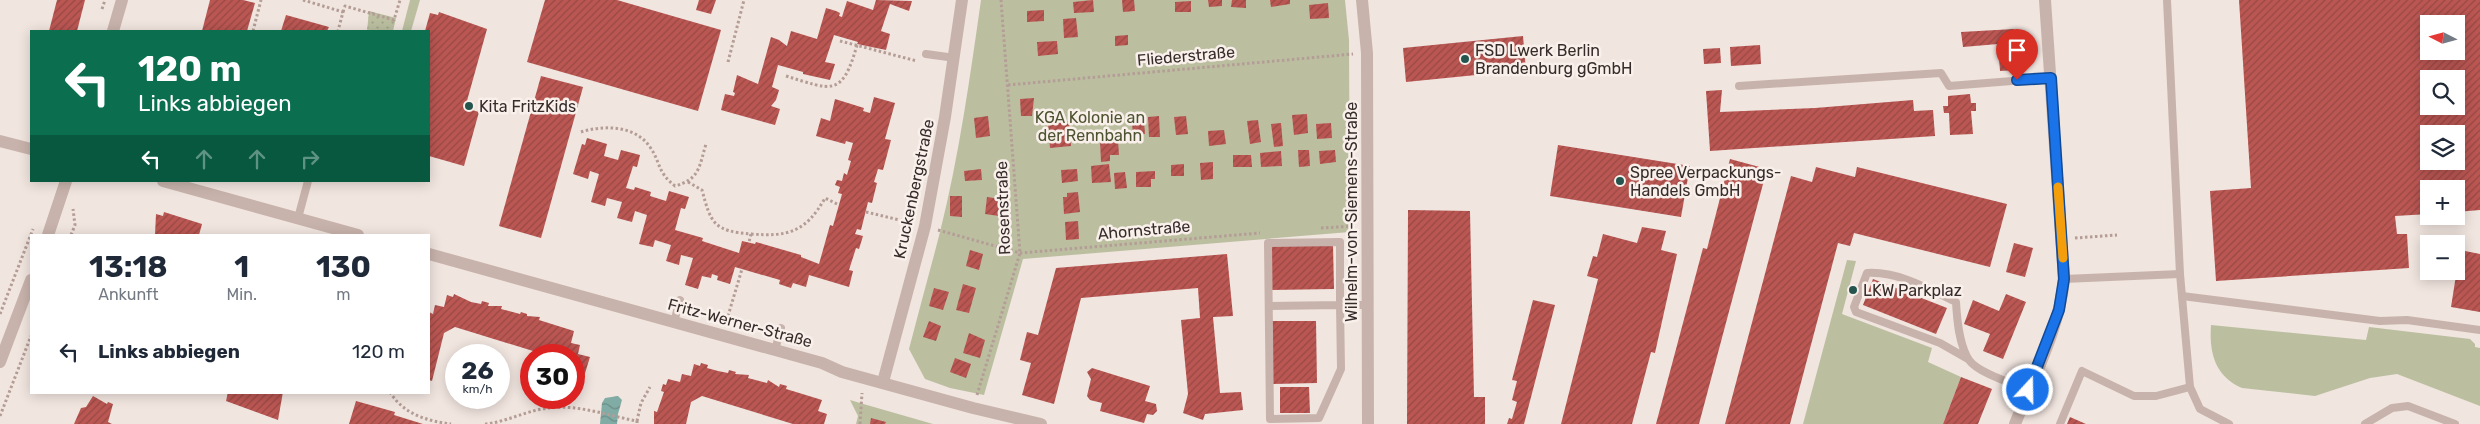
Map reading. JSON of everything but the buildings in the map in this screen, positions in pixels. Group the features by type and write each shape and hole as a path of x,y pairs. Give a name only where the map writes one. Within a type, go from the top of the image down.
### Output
{"street":[{"path":"113,30 122,0"},
{"name":"Kruckenbergstraße","path":"883,382 925,226 955,58 962,0"},
{"name":"Wilhelm-von-Siemens-Straße","path":"1362,0 1367,53 1368,424"},
{"path":"2016,424 2063,297 2062,239 2045,0"},
{"path":"0,141 30,149"},
{"path":"48,234 66,182"},
{"path":"167,182 354,234"},
{"name":"Fritz-Werner-Straße","path":"430,254 775,350 915,392 1041,424"},
{"path":"0,362 30,283"}],"lane":[{"path":"2167,0 2180,274 2190,387 2200,409 2229,424"},
{"path":"926,58 955,58"},
{"path":"1739,86 1941,73 1949,86 2051,78"},
{"path":"298,218 308,182"},
{"path":"1340,242 1340,305 1341,369 1318,418 1270,419 1268,243 1340,242"},
{"path":"1968,359 1960,331 1956,302 1920,285 1890,275 1867,273 1854,306 1856,312 1940,343 1968,359 1976,367 2028,390"},
{"path":"2064,279 2180,274"},
{"path":"2182,296 2380,321 2407,320 2480,330"},
{"path":"674,322 680,300"},
{"path":"1269,306 1368,305"},
{"path":"775,350 781,328"},
{"path":"2060,424 2082,371 2134,396 2156,396 2190,387"},
{"path":"2364,424 2392,408 2408,406 2455,424"}],"path":[{"path":"252,30 261,0"},
{"path":"303,0 343,12"},
{"path":"338,30 345,6 394,20 400,0"},
{"path":"728,62 744,0"},
{"name":"Rosenstraße","path":"973,408 1020,253 1001,0"},
{"path":"840,41 926,58"},
{"path":"786,76 827,88 836,86 850,70 857,45"},
{"name":"Fliederstraße","path":"1008,85 1367,53"},
{"path":"581,132 606,127 633,133 650,146 663,177 675,186 688,182 697,173 706,144"},
{"path":"688,182 702,190 707,210 716,225 731,232 751,234 787,233 804,226 816,215 825,198 839,205"},
{"path":"71,234 75,225 73,209 75,200"},
{"name":"Ahornstraße","path":"866,212 925,226 1020,253 1262,233"},
{"path":"31,234 35,223"},
{"path":"1311,229 1368,224"},
{"path":"749,242 751,234"},
{"path":"2062,239 2117,235"},
{"path":"0,314 30,236"},
{"path":"728,316 742,269"},
{"path":"0,416 30,339"},
{"path":"860,424 860,402 866,378"},
{"path":"485,424 534,410 552,407 592,412 637,422 641,403 650,387"},
{"path":"391,394 398,405 413,415 450,424"}],"green space":[{"path":"410,0 420,0 411,30 402,30"},
{"name":"KGA Kolonie an der Rennbahn","path":"981,0 1345,0 1349,40 1350,232 1023,259 984,395 950,388 925,379 909,349 953,175"},
{"path":"369,11 396,18 393,30 367,30"},
{"path":"1847,260 1856,261 1842,314 1932,348 1928,362 1961,377 1943,424 1803,424"},
{"path":"2211,325 2366,340 2369,327 2470,339 2475,344 2475,347 2480,348 2480,406 2397,374 2370,378 2315,396 2242,388 2225,377 2216,362 2211,345"},
{"path":"850,400 933,424 856,424 858,416"}],"water":[{"path":"618,396 622,400 617,424 600,424 602,403 605,398"}],"slow traffic":[{"path":"2058,187 2063,258"}],"place":[{"name":"FSD Lwerk Berlin Brandenburg gGmbH","path":"1465,59"},
{"name":"Kita FritzKids","path":"469,106"},
{"name":"Spree Verpackungs- Handels GmbH","path":"1620,181"},
{"name":"LKW Parkplaz","path":"1853,290"}],"route":[{"path":"2017,80 2051,78 2064,279 2063,297 2059,310 2028,390"}]}
